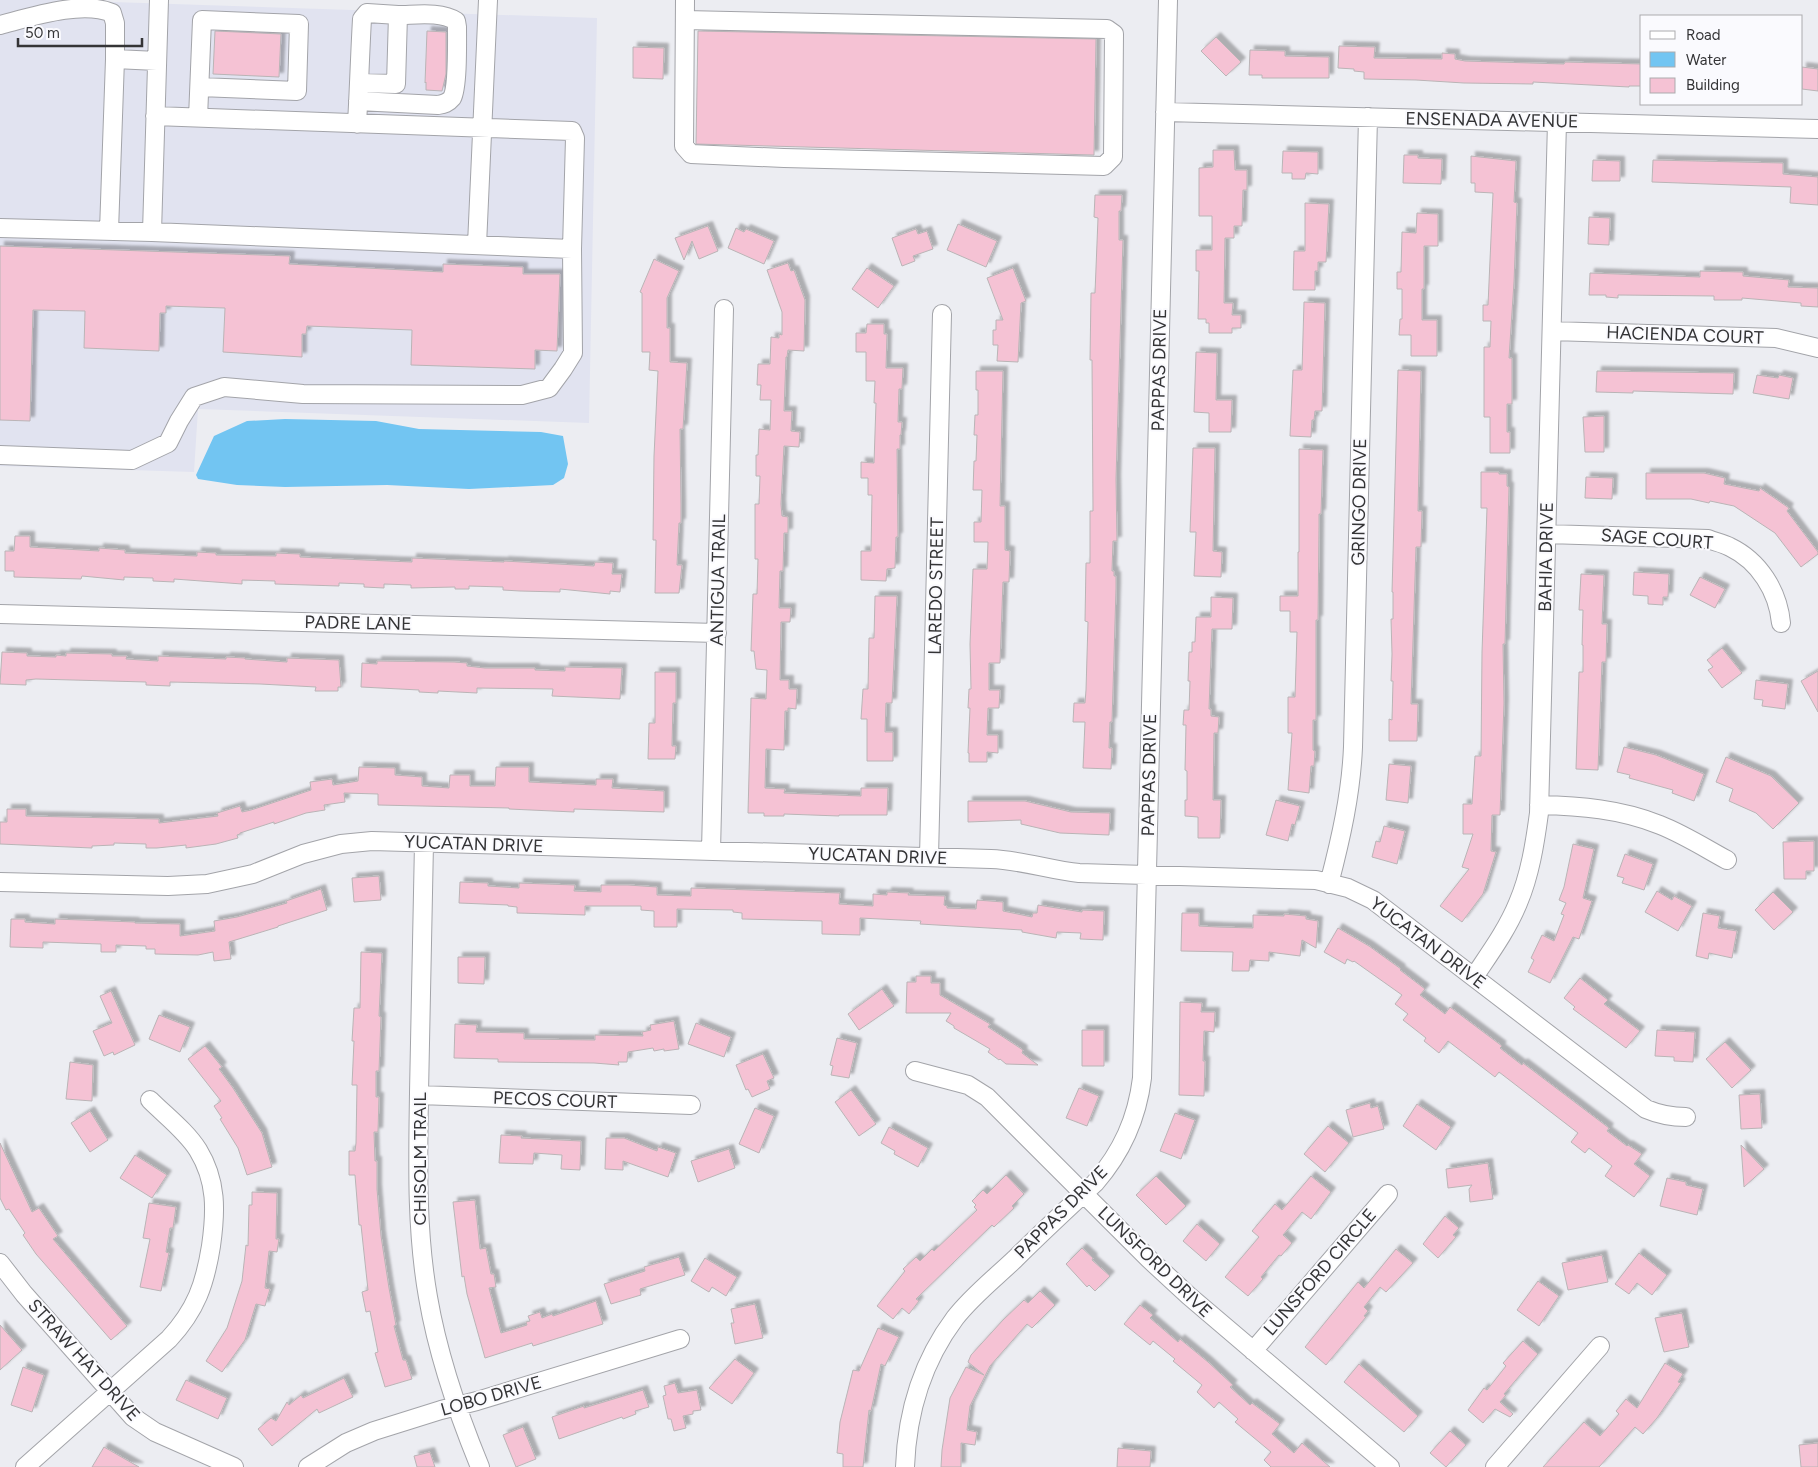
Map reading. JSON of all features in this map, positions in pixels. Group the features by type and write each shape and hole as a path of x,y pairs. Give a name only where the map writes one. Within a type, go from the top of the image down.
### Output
{"street":[{"path":"152,232 159,0"},
{"path":"477,245 488,0"},
{"path":"685,0 684,146 691,154 1104,166 1112,157 1114,34 1107,29 685,20"},
{"name":"PAPPAS DRIVE","path":"905,1467 907,1433 913,1403 930,1359 946,1332 970,1301 1105,1171 1119,1152 1139,1102 1142,1078 1168,0"},
{"path":"0,25 71,8 102,8 112,14 116,23 109,231"},
{"path":"358,101 438,106 448,103 452,97 455,81 456,21 450,17 441,16 367,13 362,19 358,101 358,124"},
{"path":"359,83 396,84 398,15"},
{"path":"198,118 202,20 299,24 297,91 200,87"},
{"path":"115,60 157,61"},
{"name":"ENSENADA AVENUE","path":"1165,112 1818,129"},
{"path":"0,455 132,460 168,443 178,421 194,397 224,387 304,394 522,395 549,388 573,353 572,249 575,138 572,130 155,116"},
{"name":"GRINGO DRIVE","path":"1329,884 1346,815 1352,769 1368,117"},
{"name":"BAHIA DRIVE","path":"1474,977 1500,938 1518,903 1533,851 1539,805 1557,122"},
{"path":"0,228 152,232 572,249"},
{"name":"ANTIGUA TRAIL","path":"711,851 724,309"},
{"name":"LAREDO STREET","path":"929,857 942,314"},
{"name":"HACIENDA COURT","path":"1552,331 1776,338 1818,348"},
{"name":"SAGE COURT","path":"1547,534 1708,539 1723,544 1744,555 1761,572 1774,591 1779,606 1781,623"},
{"name":"PADRE LANE","path":"0,614 717,633"},
{"path":"1539,805 1589,807 1627,814 1664,827 1727,860"},
{"name":"YUCATAN DRIVE","path":"0,882 168,886 207,884 253,874 303,854 341,844 372,841 1012,860 1063,872 1306,880 1348,888 1373,900 1646,1109 1667,1116 1686,1117"},
{"name":"CHISOLM TRAIL","path":"424,843 418,1206 423,1267 434,1327 456,1407 480,1467"},
{"name":"LUNSFORD DRIVE","path":"915,1071 968,1085 987,1097 1155,1264 1252,1351 1390,1467"},
{"name":"PECOS COURT","path":"419,1095 691,1105"},
{"path":"25,1467 169,1339 193,1308 205,1279 214,1225 214,1194 206,1165 194,1145 150,1100"},
{"name":"LUNSFORD CIRCLE","path":"1252,1351 1388,1194"},
{"name":"STRAW HAT DRIVE","path":"0,1263 24,1294 132,1416 155,1432 234,1467"},
{"name":"LOBO DRIVE","path":"308,1467 333,1450 360,1436 680,1338"},
{"path":"1495,1467 1600,1346"}],"shaded area":[{"path":"0,0 52,0 597,18 589,423 198,409 194,472 0,466"}],"water":[{"path":"285,419 376,421 419,429 541,432 563,436 568,464 564,478 553,485 469,489 387,485 285,487 237,485 198,479 196,475 214,436 247,421"}],"building":[{"path":"215,31 281,34 279,77 213,74"},
{"path":"427,31 446,32 446,74 442,91 426,90"},
{"path":"698,31 1096,39 1094,155 696,144"},
{"path":"1216,37 1241,62 1226,76 1201,51"},
{"path":"1339,46 1375,47 1374,58 1442,59 1442,53 1455,54 1455,59 1465,61 1640,64 1640,86 1364,79 1364,72 1338,68"},
{"path":"633,47 664,48 663,79 633,78"},
{"path":"1250,50 1285,51 1285,56 1329,57 1329,78 1262,78 1262,75 1249,75"},
{"path":"1803,67 1818,69 1818,91 1803,89"},
{"path":"1213,150 1234,150 1235,170 1247,170 1247,190 1243,190 1242,226 1234,226 1234,238 1225,238 1224,303 1233,303 1232,315 1241,315 1241,328 1232,328 1232,333 1209,333 1209,323 1206,323 1206,319 1198,319 1199,271 1196,271 1196,250 1212,250 1212,216 1199,216 1199,168 1213,167"},
{"path":"1283,151 1318,152 1318,174 1306,173 1305,179 1292,179 1292,173 1282,173"},
{"path":"1404,155 1418,155 1418,158 1442,159 1441,184 1403,183"},
{"path":"1471,156 1516,161 1514,202 1517,203 1509,358 1512,358 1512,404 1507,404 1507,432 1510,432 1510,453 1490,453 1490,417 1484,417 1484,347 1490,347 1491,321 1483,321 1483,305 1488,305 1493,193 1475,192 1475,183 1471,183"},
{"path":"1593,160 1620,161 1620,181 1592,181"},
{"path":"1653,160 1783,163 1783,174 1818,177 1818,205 1790,203 1791,187 1652,182"},
{"path":"1095,195 1122,195 1121,211 1119,211 1119,240 1123,240 1116,479 1117,541 1113,541 1112,571 1114,571 1114,576 1116,576 1116,589 1112,722 1110,722 1109,748 1112,748 1111,769 1083,768 1085,722 1073,722 1074,703 1085,703 1086,690 1088,622 1085,621 1086,563 1090,563 1090,511 1093,511 1092,360 1090,360 1091,293 1095,293 1098,218 1094,217"},
{"path":"1305,203 1329,204 1326,262 1318,262 1318,271 1315,271 1315,290 1293,290 1294,251 1305,251"},
{"path":"1417,213 1438,214 1438,246 1424,246 1424,289 1422,289 1422,320 1437,320 1437,356 1411,356 1411,335 1399,335 1400,319 1402,319 1402,289 1397,289 1397,272 1401,272 1402,232 1416,233"},
{"path":"1589,217 1610,218 1609,245 1588,244"},
{"path":"958,224 997,241 986,267 947,250"},
{"path":"708,226 718,251 699,259 692,241 684,260 675,238"},
{"path":"736,228 744,232 746,229 774,241 764,264 728,248"},
{"path":"916,229 918,234 927,231 933,249 913,256 915,261 902,266 892,238"},
{"path":"0,246 290,256 289,264 443,272 443,264 523,267 523,274 560,274 557,351 535,350 535,369 411,365 412,330 307,326 306,334 302,334 302,357 223,352 225,308 166,306 166,313 160,313 159,351 84,348 85,311 33,310 30,421 0,420"},
{"path":"654,259 679,271 667,298 667,328 670,328 670,362 687,363 683,429 680,429 681,523 679,523 677,565 682,565 679,593 655,593 656,540 653,540 654,456 658,371 649,370 650,352 642,352 642,293 640,292"},
{"path":"788,263 791,271 794,270 805,300 804,351 788,350 786,357 784,411 792,411 791,431 800,432 799,447 784,446 781,504 782,516 788,517 788,533 784,533 783,571 780,571 779,608 791,608 790,622 781,622 780,680 789,680 789,689 797,689 796,709 788,708 788,711 785,711 784,750 766,749 765,788 785,789 784,793 861,796 861,788 888,788 887,815 784,814 784,816 764,816 764,813 748,813 751,698 766,699 767,670 756,669 754,651 751,651 753,594 757,594 758,559 755,559 755,504 759,504 760,476 756,476 756,455 758,455 759,429 770,430 771,400 760,400 761,385 757,385 758,364 770,364 771,337 779,338 779,334 782,335 782,312 767,270"},
{"path":"867,268 894,286 878,308 852,289"},
{"path":"1013,268 1026,301 1021,303 1018,362 997,361 998,345 993,345 993,330 996,330 996,320 1003,320 987,278"},
{"path":"1700,271 1743,272 1743,276 1789,280 1788,287 1818,288 1818,307 1801,306 1801,303 1742,298 1742,300 1714,300 1714,296 1618,295 1618,298 1606,297 1606,295 1589,295 1590,273 1700,277"},
{"path":"1304,302 1325,303 1322,411 1315,411 1314,420 1312,420 1311,437 1290,436 1293,370 1302,370"},
{"path":"867,324 884,324 884,334 887,334 886,368 903,368 902,389 899,389 898,422 902,422 900,449 897,449 898,537 896,537 895,568 887,569 886,581 861,580 861,551 871,551 872,495 868,495 868,478 861,478 861,462 874,463 876,403 874,403 875,381 866,381 866,352 856,352 856,333 866,333"},
{"path":"1196,352 1217,353 1216,400 1232,400 1231,432 1209,432 1209,413 1194,412"},
{"path":"1398,370 1421,371 1418,511 1422,511 1421,547 1416,547 1411,704 1418,704 1417,741 1389,741 1389,719 1392,720 1393,681 1391,681 1391,619 1393,619 1392,592"},
{"path":"976,371 1003,371 1000,506 1005,506 1005,550 1010,551 1009,582 1003,582 1000,663 989,663 989,690 1000,690 999,708 988,708 987,735 998,735 998,753 987,752 987,762 969,762 968,753 973,569 987,569 988,542 974,542 974,522 981,522 982,490 973,490 977,435 974,435 975,415 978,415"},
{"path":"1597,371 1734,373 1733,394 1633,391 1633,393 1596,392"},
{"path":"1757,375 1778,378 1779,375 1793,378 1789,399 1753,393"},
{"path":"1604,416 1604,452 1585,452 1583,417"},
{"path":"1193,448 1215,448 1213,551 1222,552 1221,577 1194,576 1196,532 1190,532"},
{"path":"1299,449 1323,450 1321,514 1319,514 1318,620 1316,620 1316,720 1313,720 1313,750 1315,751 1314,766 1311,766 1309,793 1288,790 1292,733 1288,733 1288,697 1295,697 1297,632 1290,632 1290,611 1280,611 1280,596 1298,596"},
{"path":"1481,472 1507,474 1507,486 1509,487 1505,644 1503,644 1504,703 1500,815 1492,815 1491,851 1496,852 1483,894 1462,922 1440,906 1469,869 1462,867 1473,834 1463,834 1463,804 1472,804 1475,756 1481,756 1482,652 1487,508 1481,508"},
{"path":"1646,473 1704,473 1725,478 1724,484 1759,491 1760,488 1789,508 1787,511 1818,554 1801,567 1775,533 1734,506 1691,499 1646,499"},
{"path":"1586,477 1613,478 1612,499 1585,498"},
{"path":"15,536 30,536 30,547 99,551 99,548 125,550 125,553 197,556 197,552 216,553 216,555 276,556 276,553 300,554 300,557 412,562 412,558 594,566 595,562 613,563 612,574 622,574 620,592 610,591 610,594 560,589 560,592 520,591 503,590 503,587 469,586 469,589 455,589 455,587 411,588 411,585 384,584 384,588 364,587 364,584 339,583 339,586 275,584 275,581 242,580 242,584 174,579 174,582 153,581 153,578 124,577 124,580 82,576 81,579 14,577 14,571 5,571 5,551 14,551"},
{"path":"1634,572 1669,574 1668,597 1663,597 1663,605 1648,604 1648,596 1633,595"},
{"path":"1581,574 1604,575 1602,624 1607,624 1606,662 1602,662 1598,770 1576,769 1579,672 1583,672 1583,610 1579,610"},
{"path":"1700,577 1725,589 1715,608 1690,595"},
{"path":"875,596 897,596 892,703 886,703 885,732 893,732 893,761 867,761 867,719 861,719 863,689 868,689 869,638 874,638"},
{"path":"1211,597 1233,598 1232,629 1212,629 1209,709 1211,709 1211,716 1219,717 1218,733 1214,733 1213,800 1221,800 1220,838 1198,838 1198,817 1185,816 1185,800 1187,800 1187,771 1185,770 1186,725 1183,725 1184,710 1189,710 1189,652 1192,652 1192,642 1195,642 1196,617 1211,617"},
{"path":"1722,648 1742,673 1722,688 1708,670 1713,667 1707,660"},
{"path":"2,652 27,653 27,656 56,657 56,655 66,656 66,653 112,654 112,656 127,656 126,659 158,661 158,656 226,659 226,657 287,662 287,658 339,660 341,687 338,687 338,691 315,691 316,687 260,684 170,682 170,686 146,685 146,682 36,679 26,680 26,685 0,684"},
{"path":"377,661 454,662 485,668 535,668 535,670 565,671 565,667 622,668 620,699 552,696 553,689 477,688 477,693 438,691 438,693 419,692 419,690 361,687 362,663 377,664"},
{"path":"1818,671 1818,712 1801,681"},
{"path":"655,672 676,672 676,703 673,703 672,746 676,746 675,759 648,759 649,723 655,723"},
{"path":"1756,680 1788,684 1785,709 1762,706 1763,700 1754,699"},
{"path":"1624,747 1656,755 1704,774 1694,801 1672,793 1673,790 1629,778 1630,775 1617,772"},
{"path":"1726,757 1771,776 1799,803 1773,829 1756,813 1729,801 1733,789 1716,782"},
{"path":"1389,764 1411,766 1408,803 1386,800"},
{"path":"359,767 395,768 395,775 422,777 422,786 449,788 450,775 470,775 470,786 495,786 496,767 529,767 529,782 596,785 596,779 613,779 612,788 664,791 664,812 574,809 574,812 509,808 378,805 378,794 344,793 345,802 324,805 325,810 306,813 274,824 274,822 240,833 237,835 238,838 216,844 186,848 186,845 146,848 146,844 114,843 114,845 92,846 92,848 0,844 0,822 7,822 7,809 26,809 26,816 159,819 159,823 218,816 217,813 240,806 242,812 251,810 311,790 310,782 332,779 333,785 358,781"},
{"path":"1276,800 1300,806 1295,825 1292,824 1288,841 1266,835"},
{"path":"968,801 1025,801 1071,812 1110,813 1109,835 1060,833 1021,824 1021,820 968,822"},
{"path":"1384,826 1405,831 1397,864 1372,857 1376,841 1380,842"},
{"path":"1814,841 1814,871 1806,871 1806,879 1784,879 1783,842"},
{"path":"1573,844 1594,849 1583,898 1592,901 1579,939 1573,937 1550,983 1528,972 1534,960 1531,958 1542,935 1554,941 1564,915 1561,914 1566,903 1559,900 1564,887"},
{"path":"1625,854 1653,864 1644,890 1622,883 1624,878 1617,876"},
{"path":"379,876 381,900 354,902 352,878"},
{"path":"460,882 488,883 488,886 519,888 519,883 575,885 574,891 601,892 601,885 628,885 657,887 657,895 691,896 691,888 840,893 839,904 873,906 873,894 887,895 887,892 909,893 908,895 945,896 944,905 947,908 976,909 977,900 1003,902 1003,911 1032,917 1033,913 1037,913 1038,905 1082,912 1082,910 1104,911 1103,940 1080,939 1081,933 1057,932 1056,938 1022,932 1022,930 920,924 921,921 860,918 860,935 822,934 822,921 742,919 742,913 733,912 733,910 677,909 677,927 654,927 654,911 641,910 641,906 585,906 585,915 517,913 517,907 508,905 459,903"},
{"path":"321,889 327,910 229,942 231,959 214,961 213,952 198,955 155,954 155,949 146,949 146,946 116,945 116,952 101,952 101,944 43,942 43,948 10,947 11,919 25,919 25,922 55,924 55,919 180,924 180,936 215,931 214,921 237,917 287,903 286,901"},
{"path":"1657,891 1672,900 1674,896 1692,906 1678,931 1645,912"},
{"path":"1773,892 1793,912 1774,930 1755,910"},
{"path":"1182,913 1199,913 1199,926 1253,928 1253,915 1284,916 1284,914 1306,916 1306,919 1318,921 1316,948 1302,940 1300,956 1269,952 1269,961 1250,960 1249,971 1232,971 1233,952 1181,951"},
{"path":"1703,913 1720,916 1718,928 1737,931 1732,958 1709,953 1708,959 1696,956"},
{"path":"1338,928 1369,946 1401,969 1425,989 1420,995 1445,1014 1450,1007 1502,1046 1500,1048 1522,1065 1523,1063 1609,1128 1607,1131 1627,1146 1642,1154 1634,1164 1650,1176 1634,1197 1605,1176 1612,1166 1589,1148 1585,1153 1571,1142 1578,1133 1499,1072 1495,1077 1448,1041 1439,1053 1424,1041 1426,1038 1403,1020 1408,1014 1395,1004 1402,995 1354,961 1347,959 1345,964 1324,952"},
{"path":"361,952 382,953 379,1071 376,1071 376,1097 379,1097 378,1132 374,1132 375,1161 377,1161 381,1236 396,1325 394,1326 403,1360 406,1360 412,1379 385,1387 375,1353 378,1352 370,1311 366,1312 362,1292 368,1290 361,1225 359,1225 355,1175 349,1175 349,1151 355,1151 356,1143 357,1085 352,1085 354,1041 352,1041 354,1008 360,1008"},
{"path":"458,957 485,957 484,984 458,983"},
{"path":"916,976 931,976 931,983 940,983 940,995 990,1024 988,1027 1023,1050 1022,1053 1038,1065 1006,1064 999,1060 988,1052 990,1049 954,1028 954,1026 946,1021 951,1013 906,1013 907,982 916,982"},
{"path":"1580,978 1608,1000 1604,1004 1640,1031 1626,1048 1573,1009 1575,1007 1564,998"},
{"path":"882,989 894,1006 859,1030 848,1014"},
{"path":"111,991 135,1045 114,1055 113,1052 104,1056 93,1031 112,1023 100,996"},
{"path":"1180,1002 1202,1003 1201,1012 1215,1012 1214,1032 1204,1031 1204,1096 1179,1095"},
{"path":"159,1015 190,1027 180,1052 149,1039"},
{"path":"674,1021 679,1049 654,1051 653,1048 628,1052 627,1062 618,1062 619,1065 498,1062 498,1059 454,1058 455,1024 477,1025 476,1032 524,1033 524,1039 595,1040 595,1035 643,1036 642,1032 651,1030 650,1025"},
{"path":"696,1023 731,1037 724,1057 688,1044"},
{"path":"1082,1030 1104,1030 1104,1066 1082,1066"},
{"path":"1657,1030 1695,1032 1693,1062 1674,1061 1674,1057 1655,1056"},
{"path":"837,1038 857,1043 849,1078 831,1075 833,1066 830,1065"},
{"path":"1725,1042 1751,1070 1732,1088 1706,1059"},
{"path":"205,1046 222,1067 219,1069 262,1133 272,1167 247,1175 238,1148 214,1106 221,1101 188,1059"},
{"path":"763,1054 774,1078 767,1081 770,1089 752,1097 748,1089 746,1090 736,1065"},
{"path":"70,1062 93,1065 92,1101 66,1099"},
{"path":"1079,1088 1099,1096 1087,1126 1066,1118"},
{"path":"851,1090 876,1124 859,1136 835,1102"},
{"path":"1760,1094 1762,1128 1741,1129 1739,1095"},
{"path":"1370,1103 1371,1108 1378,1106 1384,1129 1353,1137 1346,1110"},
{"path":"1417,1104 1451,1127 1436,1150 1403,1126"},
{"path":"755,1108 774,1116 759,1153 739,1144"},
{"path":"90,1111 108,1140 90,1152 71,1123"},
{"path":"1175,1113 1195,1120 1181,1159 1160,1151"},
{"path":"1328,1126 1349,1143 1325,1172 1304,1154"},
{"path":"889,1127 928,1148 918,1167 894,1154 895,1151 881,1143"},
{"path":"501,1135 581,1141 580,1170 561,1169 562,1155 534,1153 533,1164 499,1163"},
{"path":"606,1138 624,1138 657,1151 658,1147 676,1153 668,1177 623,1161 623,1170 605,1169"},
{"path":"0,1143 32,1212 39,1208 58,1236 53,1239 127,1326 111,1340 36,1254 9,1209 6,1210 0,1198"},
{"path":"1741,1145 1764,1169 1744,1187"},
{"path":"729,1149 735,1168 698,1182 691,1161"},
{"path":"135,1155 167,1175 152,1198 120,1178"},
{"path":"1488,1163 1493,1199 1470,1202 1469,1189 1472,1185 1448,1188 1446,1169"},
{"path":"1006,1175 1024,1194 1012,1206 1014,1208 994,1227 992,1225 916,1299 919,1301 909,1314 902,1308 893,1319 877,1306 905,1271 903,1269 916,1257 920,1261 932,1249 934,1251 977,1210 974,1207 976,1205 972,1201 983,1190 987,1194"},
{"path":"1156,1176 1186,1206 1166,1225 1136,1195"},
{"path":"1311,1176 1331,1192 1311,1219 1302,1212 1283,1235 1292,1243 1281,1256 1279,1255 1261,1277 1263,1279 1248,1296 1225,1277 1259,1237 1252,1231 1275,1204 1282,1210"},
{"path":"1667,1178 1686,1182 1686,1185 1703,1189 1697,1215 1660,1206"},
{"path":"252,1192 277,1193 276,1239 279,1239 277,1252 269,1251 265,1288 270,1289 265,1306 256,1304 245,1340 222,1372 206,1361 227,1328 242,1281 246,1245 248,1246 249,1205 252,1205"},
{"path":"475,1200 480,1249 486,1248 491,1274 494,1274 496,1287 489,1288 501,1333 527,1325 526,1322 530,1321 528,1316 540,1312 542,1318 552,1314 553,1316 596,1301 603,1324 533,1346 532,1343 485,1358 467,1294 464,1276 462,1277 453,1202"},
{"path":"149,1203 176,1207 173,1228 170,1228 166,1252 169,1253 161,1291 140,1287 150,1239 143,1238"},
{"path":"1445,1216 1459,1228 1453,1235 1456,1237 1438,1258 1423,1244"},
{"path":"1197,1224 1220,1244 1206,1261 1183,1241"},
{"path":"1082,1248 1110,1276 1095,1291 1089,1285 1087,1287 1066,1264"},
{"path":"1396,1249 1413,1263 1386,1292 1380,1287 1364,1307 1368,1311 1364,1316 1366,1317 1326,1365 1305,1347 1358,1282 1364,1288"},
{"path":"1639,1253 1667,1275 1652,1295 1637,1283 1629,1294 1615,1284"},
{"path":"1602,1255 1608,1282 1568,1290 1562,1263"},
{"path":"679,1257 685,1275 640,1289 641,1295 611,1304 604,1284 645,1271 644,1267"},
{"path":"705,1258 737,1277 726,1296 712,1287 709,1292 691,1281"},
{"path":"1538,1281 1559,1296 1539,1326 1517,1310"},
{"path":"1040,1291 1055,1305 1032,1328 1027,1324 990,1366 970,1406 967,1430 977,1432 975,1445 961,1443 961,1467 941,1467 950,1398 966,1367 984,1375 968,1362 971,1355 1024,1300 1028,1303"},
{"path":"755,1304 763,1338 735,1344 731,1323 734,1323 731,1309"},
{"path":"1140,1305 1153,1315 1150,1318 1178,1342 1180,1339 1208,1362 1233,1385 1230,1387 1250,1405 1252,1403 1280,1424 1272,1434 1294,1453 1302,1443 1330,1467 1271,1467 1264,1460 1271,1452 1235,1422 1238,1419 1219,1402 1214,1408 1197,1392 1202,1385 1173,1361 1175,1359 1153,1341 1150,1345 1124,1324"},
{"path":"1682,1313 1689,1347 1664,1352 1655,1318"},
{"path":"0,1325 22,1350 0,1370"},
{"path":"878,1328 899,1337 885,1366 881,1364 871,1411 869,1410 863,1467 843,1467 843,1454 837,1453 840,1422 853,1370 859,1371"},
{"path":"1523,1341 1538,1354 1504,1394 1506,1395 1500,1402 1513,1414 1510,1417 1495,1409 1483,1423 1468,1410 1484,1388 1487,1390 1506,1366 1503,1363"},
{"path":"735,1359 754,1373 732,1404 709,1388"},
{"path":"1665,1363 1683,1374 1678,1382 1681,1383 1657,1418 1643,1434 1635,1427 1599,1467 1543,1467 1584,1422 1600,1436 1619,1414 1616,1411 1626,1399 1637,1408"},
{"path":"1359,1364 1418,1416 1404,1432 1344,1382"},
{"path":"23,1367 44,1375 32,1412 11,1405"},
{"path":"344,1378 353,1397 319,1413 317,1409 272,1446 258,1429 271,1418 276,1421 287,1402 289,1405 301,1395 303,1398"},
{"path":"186,1380 227,1398 218,1419 176,1400"},
{"path":"675,1383 678,1393 697,1390 701,1410 693,1411 693,1414 683,1416 686,1428 674,1431 671,1419 668,1419 663,1396 666,1395 664,1386"},
{"path":"643,1390 649,1407 635,1411 636,1414 623,1419 622,1417 559,1439 552,1417"},
{"path":"523,1427 536,1459 516,1467 503,1435"},
{"path":"1450,1431 1466,1445 1446,1467 1430,1453"},
{"path":"1818,1443 1818,1467 1801,1467 1799,1445"},
{"path":"104,1447 139,1467 92,1467"},
{"path":"1118,1448 1151,1451 1150,1467 1117,1467"},
{"path":"430,1452 435,1467 417,1467 414,1456"}]}
